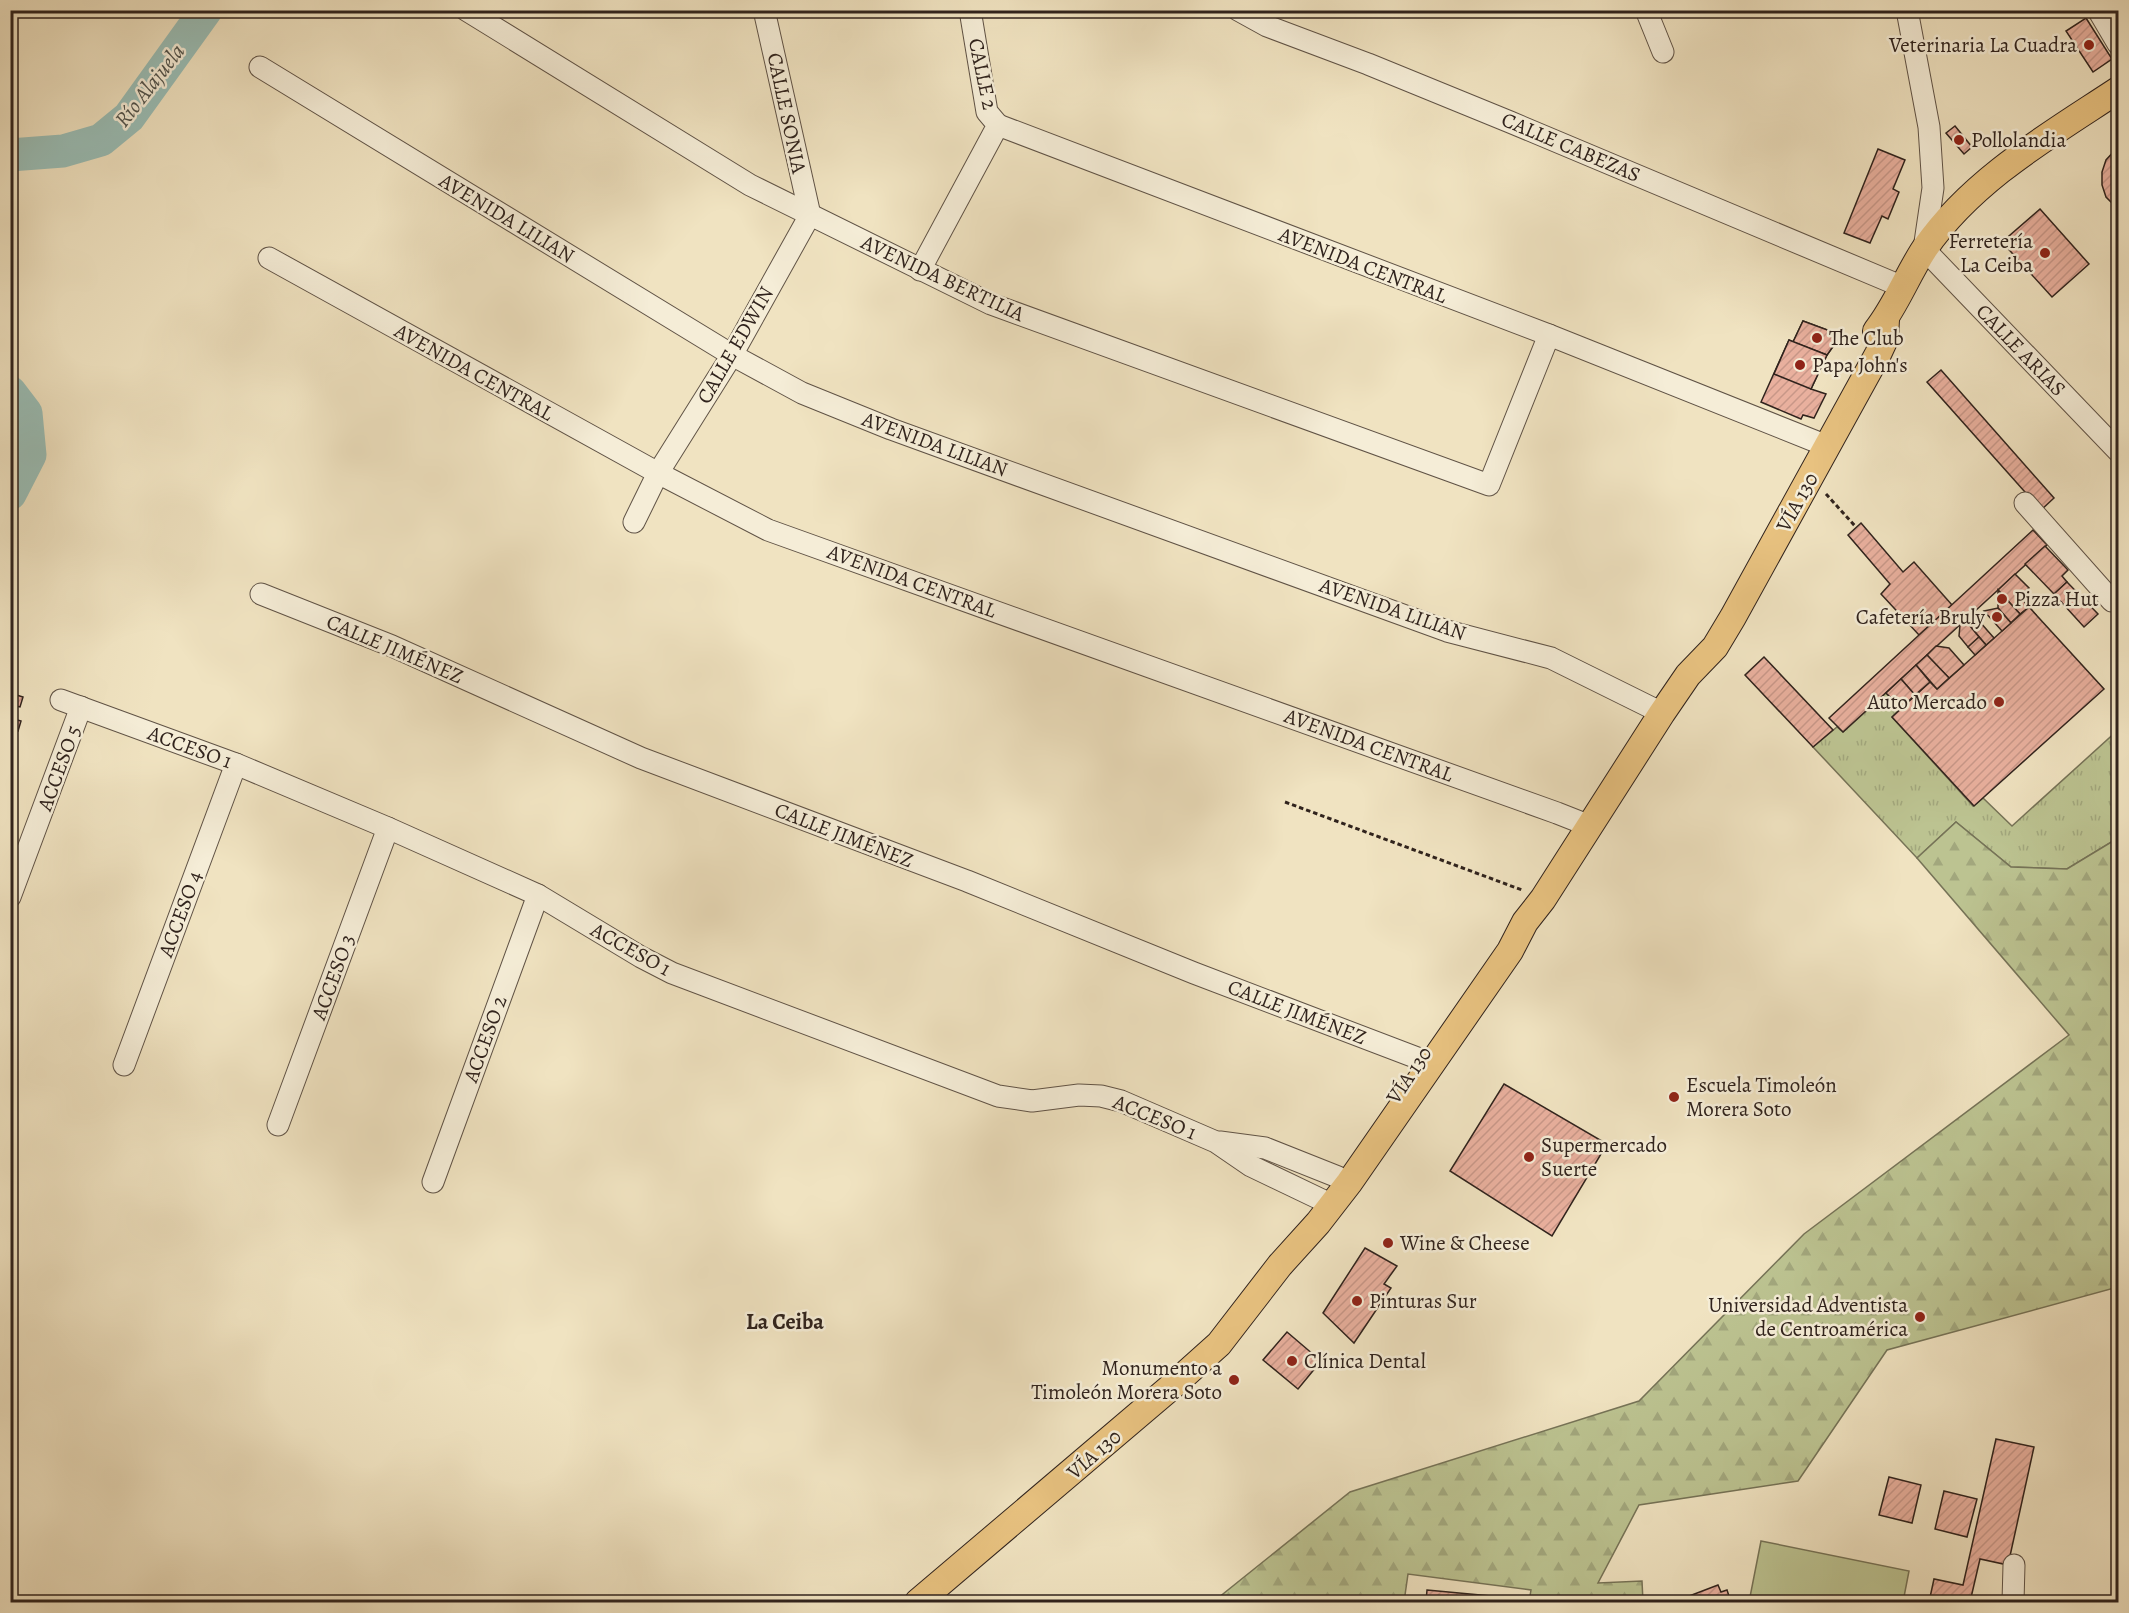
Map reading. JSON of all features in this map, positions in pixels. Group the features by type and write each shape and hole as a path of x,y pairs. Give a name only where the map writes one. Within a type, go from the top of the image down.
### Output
{"main road":[{"name":"VÍA 130","path":"918,1602 1219,1344 1281,1265 1318,1223 1349,1183 1426,1062 1496,945 1526,922 1543,899 1688,675 1710,624 1821,443 1865,345 1886,319 1924,249 1944,224 1974,194 2024,153 2118,90"},
{"name":"VÍA 130","path":"1281,1265 1309,1216 1426,1062"}],"street":[{"name":"CALLE SONIA","path":"764,10 810,215"},
{"name":"CALLE 2","path":"920,270 998,125 987,112 970,10"},
{"name":"CALLE CABEZAS","path":"1238,10 1267,26 1510,122 1903,287"},
{"path":"1646,10 1663,51"},
{"path":"1907,10 1929,127 1933,188 1924,249"},
{"path":"2098,10 2118,44"},
{"name":"AVENIDA BERTILIA","path":"479,13 750,185 991,304 1489,484 1549,335"},
{"name":"AVENIDA LILIAN","path":"260,67 732,355 802,393 891,429 1447,631 1551,658 1662,713"},
{"name":"AVENIDA CENTRAL","path":"998,125 1549,335 1821,443"},
{"name":"CALLE EDWIN","path":"634,522 658,473 732,355 810,215"},
{"name":"CALLE ARIAS","path":"1924,249 2118,451"},
{"name":"AVENIDA CENTRAL","path":"268,258 658,473 768,530 1590,826"},
{"path":"2025,503 2112,601"},
{"name":"CALLE JIMÉNEZ","path":"261,594 392,646 641,758 967,882 1194,973 1426,1062"},
{"name":"ACCESO 1","path":"61,700 236,764 538,895 672,973 998,1096 1032,1101 1079,1095 1101,1096 1120,1101 1216,1142 1251,1166 1322,1200"},
{"name":"ACCESO 5","path":"10,897 81,707"},
{"name":"ACCESO 4","path":"124,1065 236,764"},
{"name":"ACCESO 3","path":"278,1125 388,828"},
{"name":"ACCESO 2","path":"432,1182 538,895"},
{"name":"ACCESO 1","path":"1216,1142 1265,1148 1338,1177"},
{"path":"2013,1602 2014,1565"}],"path":[{"path":"1827,496 1855,526"},
{"path":"1285,802 1543,899"}],"green space":[{"path":"1886,693 1901,708 1892,717 1973,806 1983,798 2012,826 2118,730 2118,838 2067,869 2011,867 1956,822 1917,858 1813,747 1837,727 1843,732"},
{"path":"1956,822 2011,867 2067,869 2118,838 2118,1287 1887,1350 1798,1481 1639,1505 1598,1583 1642,1581 1643,1602 1529,1602 1531,1590 1408,1574 1404,1602 1213,1602 1350,1492 1639,1401 1804,1234 2069,1035 1917,858"},
{"path":"1761,1541 1909,1571 1903,1602 1749,1602"}],"building":[{"name":"Veterinaria La Cuadra","path":"2086,18 2112,59 2093,72 2066,31"},
{"name":"Pollolandia","path":"1955,126 1972,147 1964,154 1946,133"},
{"path":"2118,147 2118,209 2106,197 2102,185 2102,172 2106,160"},
{"path":"1878,149 1905,160 1893,189 1899,192 1888,219 1882,216 1870,243 1844,233"},
{"name":"Ferretería La Ceiba","path":"2040,209 2089,264 2052,297 2002,242"},
{"path":"1803,321 1841,335 1827,355 1811,389 1826,394 1814,418 1803,415 1801,419 1761,402 1789,340 1793,342"},
{"name":"The Club","path":"1803,321 1841,335 1827,355 1793,342"},
{"name":"Papa John's","path":"1789,340 1827,355 1811,389 1774,374"},
{"path":"1941,370 2054,498 2041,510 1927,382"},
{"path":"1861,523 1903,572 1914,562 1952,605 1919,635 1881,594 1890,584 1848,535"},
{"path":"2033,530 2047,545 1843,732 1829,718"},
{"path":"2045,546 2068,570 2062,576 2067,582 2054,594 2025,564"},
{"path":"2015,574 2029,588 2019,596 2029,607 2020,614 1998,590"},
{"path":"2067,582 2098,614 2084,627 2054,594"},
{"name":"Pizza Hut","path":"1998,590 2020,614 2011,623 1998,608"},
{"path":"2029,607 2036,615 2019,631 2011,623"},
{"name":"Auto Mercado","path":"2029,607 2104,689 1974,806 1892,717 1930,682 1937,689"},
{"name":"Cafetería Bruly","path":"1998,608 2011,623 2002,631 1984,611"},
{"path":"1972,613 1994,638 1986,645 1965,620"},
{"path":"1965,620 1979,637 1968,647 1959,636 1960,625"},
{"path":"1979,637 1986,645 1975,655 1968,647"},
{"path":"1936,646 1949,648 1964,665 1949,678 1927,655"},
{"path":"1927,655 1949,678 1937,689 1916,665"},
{"path":"1764,657 1833,730 1813,747 1745,675"},
{"path":"1916,665 1930,682 1915,695 1901,679"},
{"path":"1901,679 1915,695 1901,708 1886,693"},
{"path":"10,693 23,697 20,707 10,705"},
{"path":"10,718 21,721 18,731 10,729"},
{"name":"Supermercado Suerte","path":"1504,1084 1607,1144 1552,1236 1450,1171"},
{"name":"Pinturas Sur","path":"1365,1248 1397,1266 1384,1284 1391,1288 1354,1343 1323,1313"},
{"name":"Clínica Dental","path":"1287,1332 1321,1361 1298,1389 1263,1360"},
{"path":"1996,1439 2034,1447 2008,1565 1980,1559 1970,1602 1929,1602 1934,1579 1963,1585"},
{"path":"1889,1477 1921,1485 1912,1523 1879,1515"},
{"path":"1944,1491 1977,1499 1967,1537 1935,1529"},
{"path":"1718,1585 1721,1592 1727,1590 1730,1599 1722,1602 1685,1602 1684,1598"},
{"path":"1427,1590 1512,1598 1512,1602 1426,1602"}],"waterway":[{"name":"Río Alajuela","path":"10,155 63,151 101,140 129,117 206,10"},
{"name":"Río Alajuela","path":"10,392 26,413 30,455 10,494"}],"place":[{"name":"Veterinaria La Cuadra","path":"2089,45"},
{"name":"Pollolandia","path":"1959,140"},
{"name":"Ferretería La Ceiba","path":"2045,253"},
{"name":"The Club","path":"1817,338"},
{"name":"Papa John's","path":"1800,365"},
{"name":"Pizza Hut","path":"2002,599"},
{"name":"Cafetería Bruly","path":"1997,617"},
{"name":"Auto Mercado","path":"1999,702"},
{"name":"Escuela Timoleón Morera Soto","path":"1674,1097"},
{"name":"Supermercado Suerte","path":"1529,1157"},
{"name":"Wine & Cheese","path":"1388,1243"},
{"name":"Pinturas Sur","path":"1357,1301"},
{"name":"Universidad Adventista de Centroamérica","path":"1920,1317"},
{"name":"Clínica Dental","path":"1292,1361"},
{"name":"Monumento a Timoleón Morera Soto","path":"1234,1380"}],"district":[{"name":"La Ceiba","path":"785,1321"}]}
